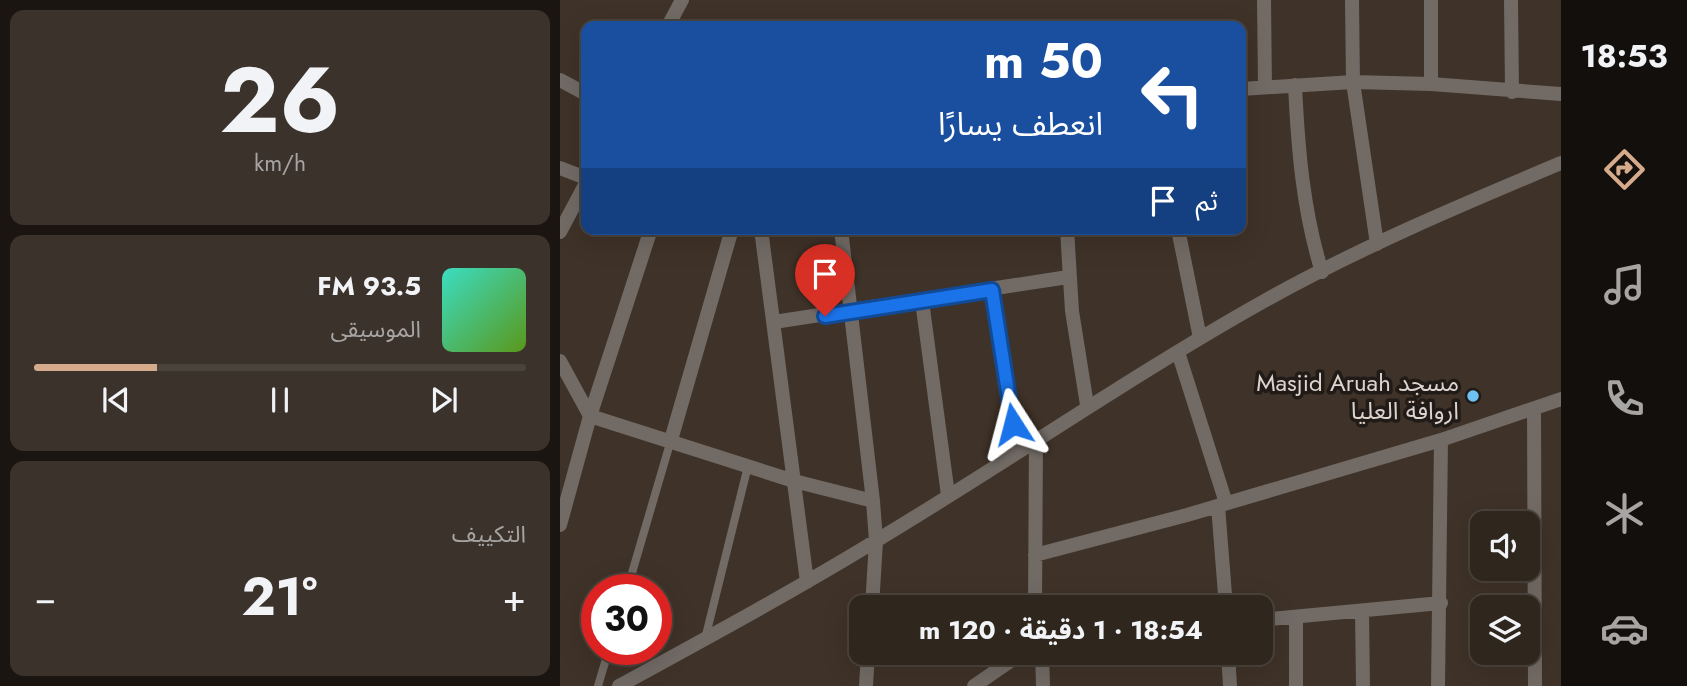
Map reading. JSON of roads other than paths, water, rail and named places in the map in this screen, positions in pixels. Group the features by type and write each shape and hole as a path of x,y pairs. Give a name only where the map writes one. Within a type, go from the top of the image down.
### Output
{"street":[{"path":"671,21 682,0"},
{"path":"1264,0 1265,87"},
{"path":"1352,0 1353,82 1377,244"},
{"path":"1431,0 1431,84"},
{"path":"1511,0 1512,92"},
{"path":"560,80 581,91"},
{"path":"1246,89 1353,82 1431,84 1561,94"},
{"path":"1295,85 1297,145 1309,231 1322,272"},
{"path":"619,686 876,541 1087,405 1200,338 1433,216 1561,163"},
{"path":"560,168 581,178"},
{"path":"560,232 581,191"},
{"path":"560,525 562,508 590,416 650,235"},
{"path":"671,440 730,235"},
{"path":"762,235 807,582"},
{"path":"842,235 873,501 876,541 873,595"},
{"path":"1067,235 1068,277 1087,405"},
{"path":"1178,235 1200,338"},
{"path":"774,322 1068,277"},
{"path":"992,290 1017,450"},
{"path":"922,301 948,495"},
{"path":"1178,352 1222,505 1226,595"},
{"path":"560,361 590,416 794,481 873,501"},
{"path":"1035,555 1222,505 1441,440 1561,399"},
{"path":"1534,409 1535,686"},
{"path":"1035,595 1036,438"},
{"path":"1438,686 1441,440"},
{"path":"1273,619 1441,603"},
{"path":"1362,611 1363,686"},
{"path":"1296,617 1296,686"},
{"path":"866,686 867,665"},
{"path":"974,686 1005,665"},
{"path":"1042,665 1043,686"},
{"path":"1229,665 1230,686"}],"lane":[{"path":"632,574 671,440"},
{"path":"705,639 748,466"},
{"path":"598,686 604,665"}],"place":[{"name":"Masjid Aruah مسجد اروافة العليا","path":"1473,396"}]}
